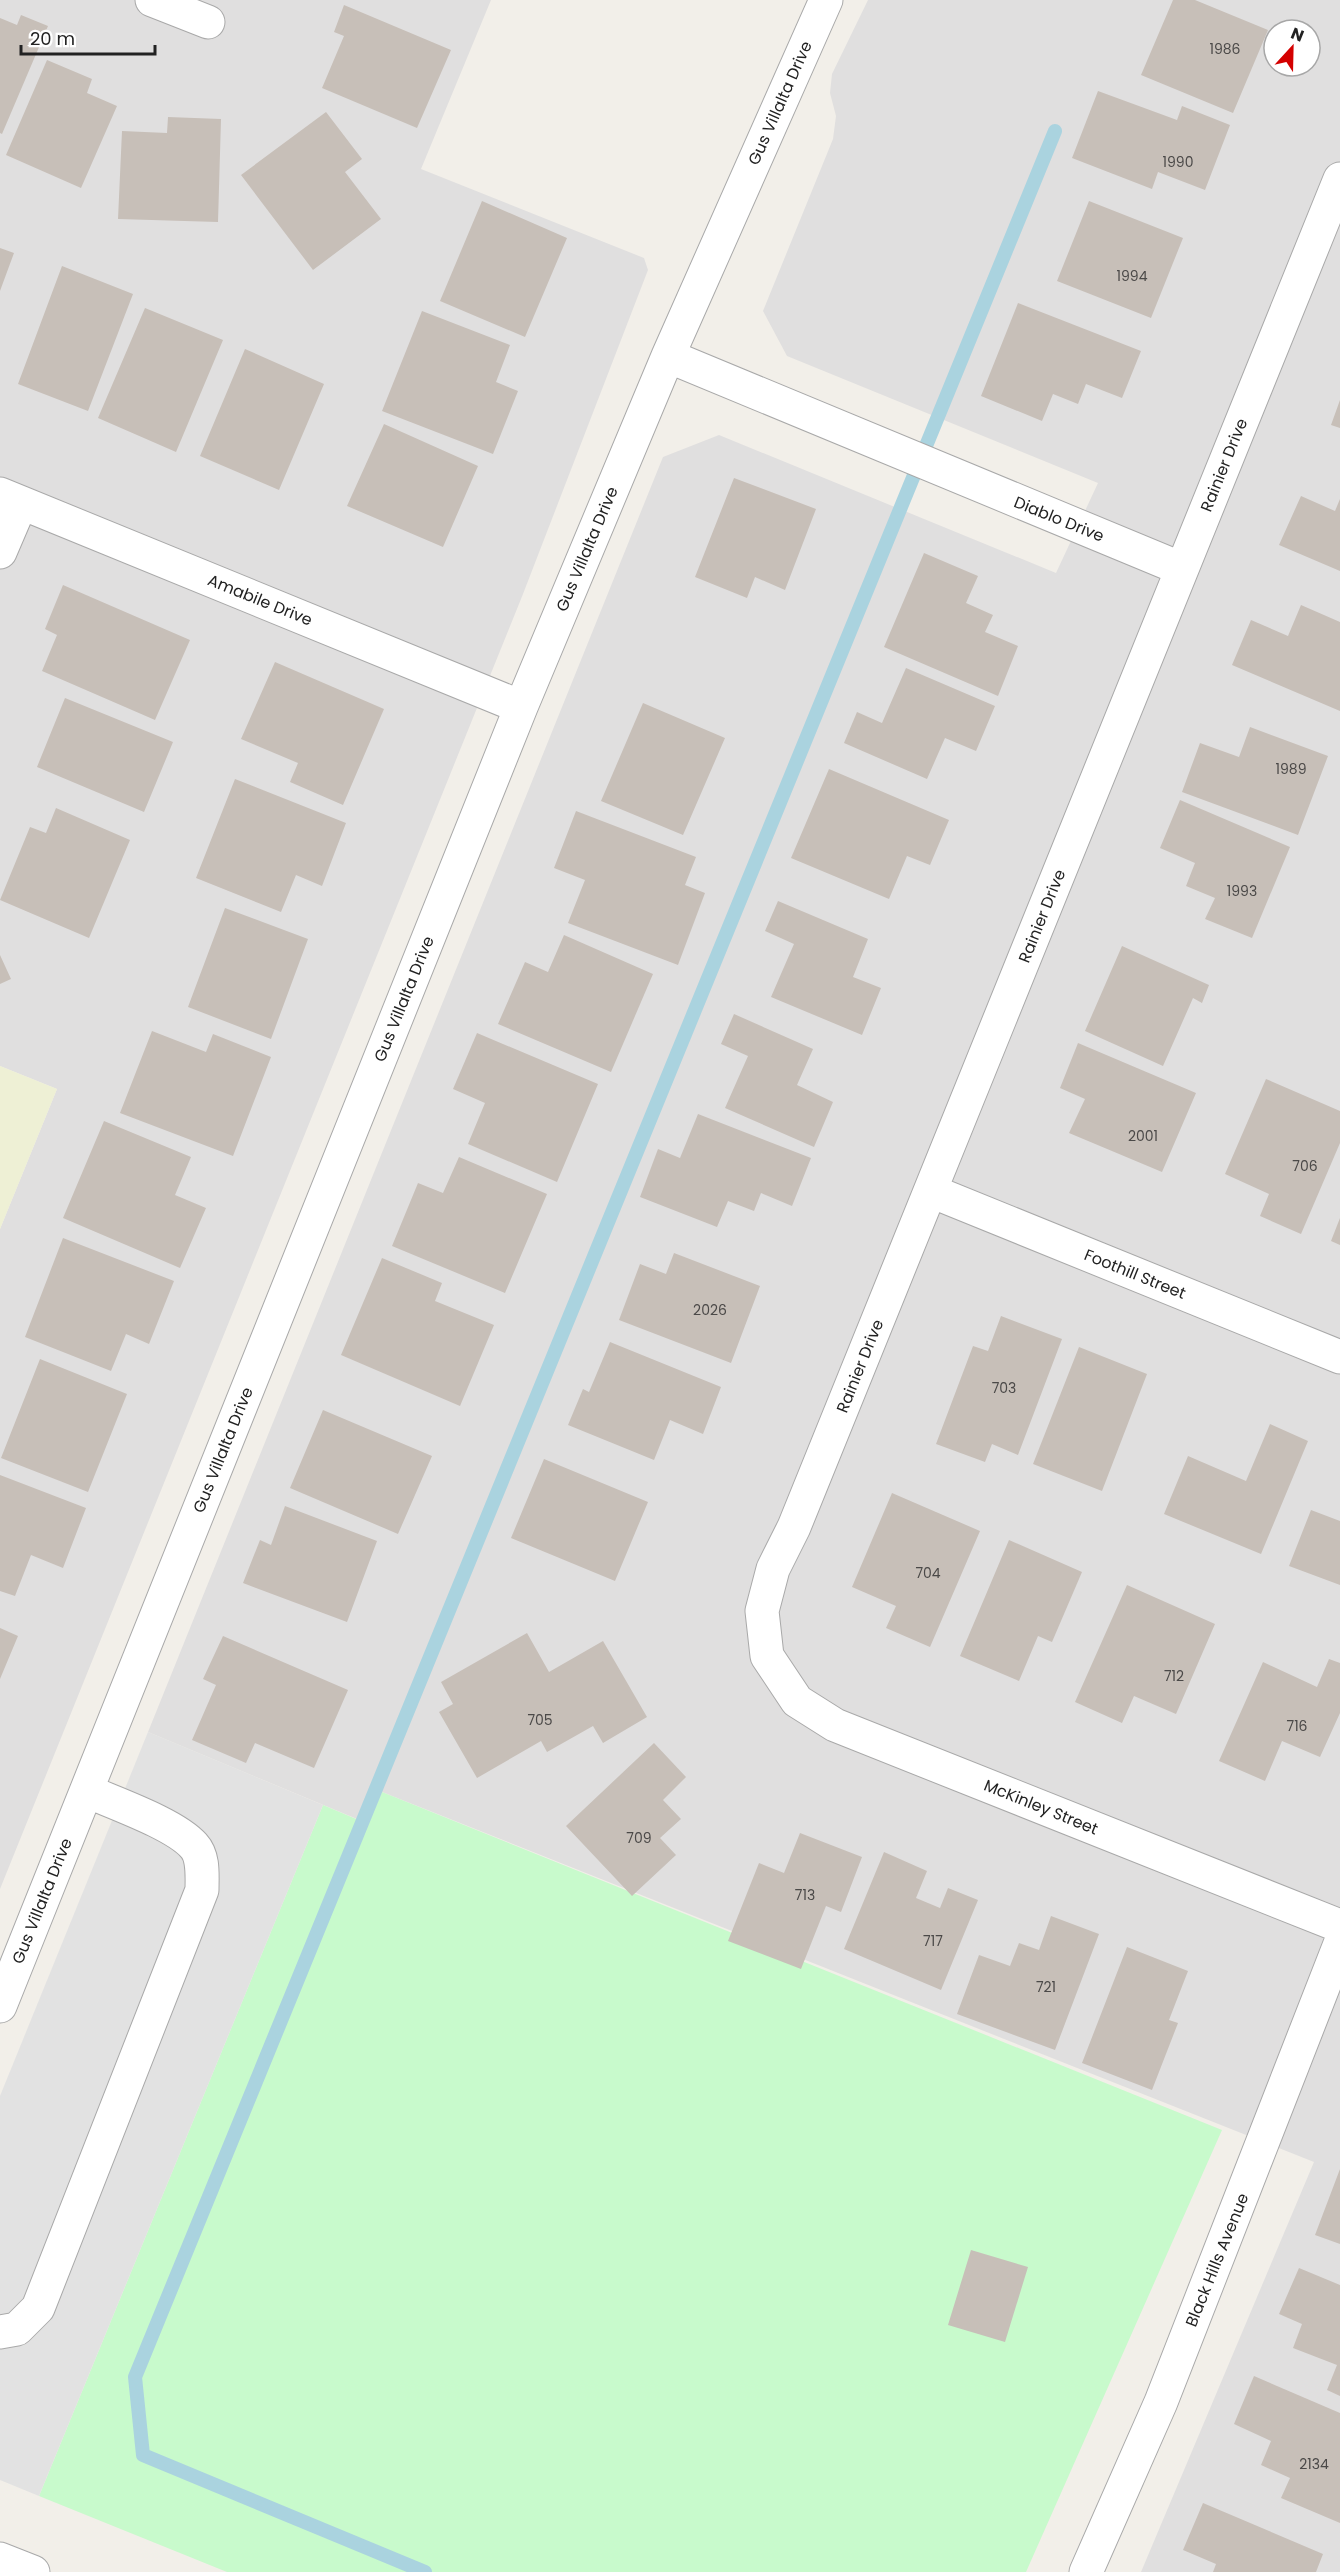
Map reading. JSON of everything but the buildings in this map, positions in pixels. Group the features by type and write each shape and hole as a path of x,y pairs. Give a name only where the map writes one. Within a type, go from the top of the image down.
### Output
{"street":[{"path":"152,0 208,22"},
{"name":"Gus Villalta Drive","path":"0,2006 521,707 668,356 826,0"},
{"name":"Rainier Drive","path":"766,1656 762,1611 773,1569 794,1527 1182,569 1329,235 1340,179"},
{"name":"Diablo Drive","path":"668,356 1182,569"},
{"path":"0,552 11,498"},
{"name":"Amabile Drive","path":"11,498 521,707"},
{"name":"Foothill Street","path":"931,1191 1340,1357"},
{"name":"McKinley Street","path":"766,1656 797,1701 835,1725 1340,1926"},
{"path":"0,2332 17,2329 38,2308 202,1890 202,1865 195,1846 177,1832 87,1791"},
{"name":"Black Hills Avenue","path":"1086,2572 1169,2381 1340,1944"},
{"path":"0,2559 33,2572"}],"shaded area":[{"path":"0,0 491,0 421,169 644,258 648,270 523,594 0,1889 0,1229 57,1089 0,1066"},
{"path":"868,0 1340,0 1340,2572 1141,2572 1314,2162 382,1792 369,1824 148,1732 663,457 719,435 1056,573 1098,483 787,356 763,311 833,139 836,116 830,93 832,74"},
{"path":"148,1732 323,1805 39,2496 0,2480 0,2096"}],"green space":[{"path":"0,1066 57,1089 0,1229"},
{"path":"382,1792 1222,2130 1026,2572 227,2572 39,2496 323,1805 368,1824"}],"waterway":[{"path":"425,2572 143,2455 135,2377 1055,131"}]}
